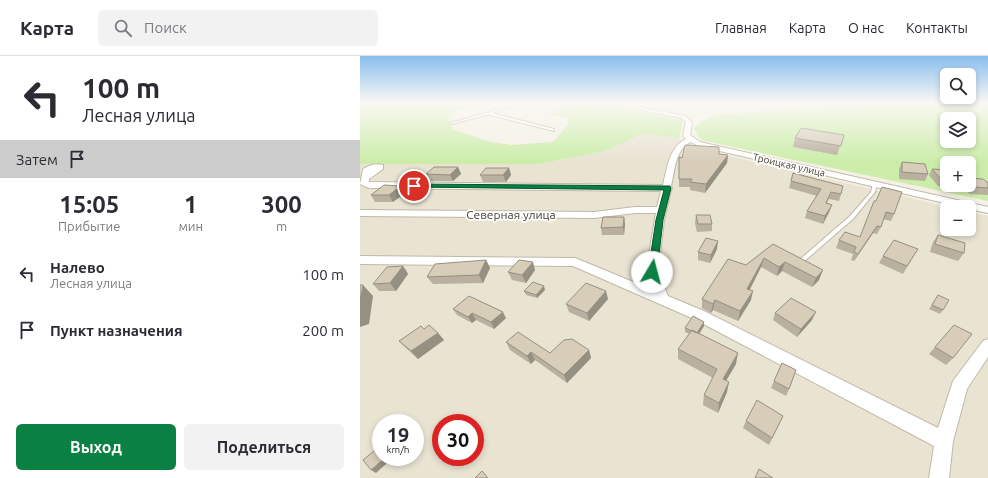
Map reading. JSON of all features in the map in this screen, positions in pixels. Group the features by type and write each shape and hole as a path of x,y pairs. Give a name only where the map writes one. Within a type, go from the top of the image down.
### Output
{"street":[{"path":"663,300 652,272 662,210 674,157 681,144 690,140 686,136 689,123"},
{"name":"Троицкая улица","path":"690,140 698,144 988,210"},
{"path":"364,180 369,185 668,188"},
{"name":"Северная улица","path":"360,213 594,215 635,210 662,210"},
{"path":"360,260 575,262 699,315 944,441"},
{"path":"636,288 654,276"},
{"path":"939,478 944,441 960,386 988,346"}],"lane":[{"path":"525,123 553,130"},
{"path":"799,263 852,217 873,192 875,184"}],"shaded area":[{"path":"642,134 679,138 699,149 940,205 940,236 976,236 976,213 988,216 988,478 360,478 360,164 538,164 605,151"}],"green space":[{"path":"360,123 449,123 453,129 490,142 511,145 553,142 568,125 568,123 683,123 679,138 642,134 605,151 538,164 360,164"},
{"path":"700,123 940,123 940,148 976,148 976,123 988,123 988,201 946,192 976,192 976,156 940,156 940,191 701,140 694,128"}],"building":[{"path":"801,128 844,135 841,146 795,138"},
{"path":"685,145 719,147 719,154 728,155 706,184 690,182 692,179 679,179 679,157 682,158"},
{"path":"902,162 925,164 928,174 902,172"},
{"path":"434,167 458,167 450,175 426,174"},
{"path":"486,168 509,168 503,175 480,175"},
{"path":"932,169 940,170 940,178"},
{"path":"793,173 843,186 841,194 831,192 826,203 832,205 825,216 807,211 821,189 791,181"},
{"path":"976,178 983,179 988,183 988,188 976,187"},
{"path":"384,185 401,186 389,195 371,195"},
{"path":"882,187 902,192 894,214 886,212 881,227 877,226 858,254 854,252 856,247 839,240 845,232 860,237 874,201 876,201"},
{"path":"696,215 710,215 712,224 698,224"},
{"path":"603,217 624,217 623,227 601,228"},
{"path":"938,235 965,243 964,253 935,244"},
{"path":"706,238 718,241 711,255 698,252"},
{"path":"894,240 918,249 907,266 883,256"},
{"path":"773,244 823,270 816,278 785,262 779,267 764,258 747,289 753,291 740,311 715,300 713,304 702,299 728,259 746,265"},
{"path":"486,260 479,275 427,277 435,264"},
{"path":"519,260 533,262 522,275 508,272"},
{"path":"403,266 390,283 373,284 387,267"},
{"path":"533,282 544,286 536,295 524,291"},
{"path":"586,283 606,291 587,313 566,304"},
{"path":"360,285 363,285 360,301"},
{"path":"938,295 949,300 943,310 932,305"},
{"path":"469,296 503,312 491,322 472,313 468,317 453,309"},
{"path":"791,298 816,312 801,329 775,313"},
{"path":"693,316 704,322 697,333 685,328"},
{"path":"429,325 438,333 411,351 399,341 421,326 424,329"},
{"path":"954,325 972,334 953,358 935,347"},
{"path":"692,330 738,353 723,379 729,382 719,403 704,395 717,369 678,349"},
{"path":"518,332 550,353 564,340 572,339 589,350 564,375 531,352 527,356 506,342"},
{"path":"782,363 796,370 789,389 774,381"},
{"path":"757,400 783,416 772,438 746,421"},
{"path":"372,452 372,466 376,466 371,470 363,460"},
{"path":"759,469 773,478 755,478"},
{"path":"482,471 488,478 475,478"}],"route":[{"path":"414,186 668,188 659,220 652,272"}]}
